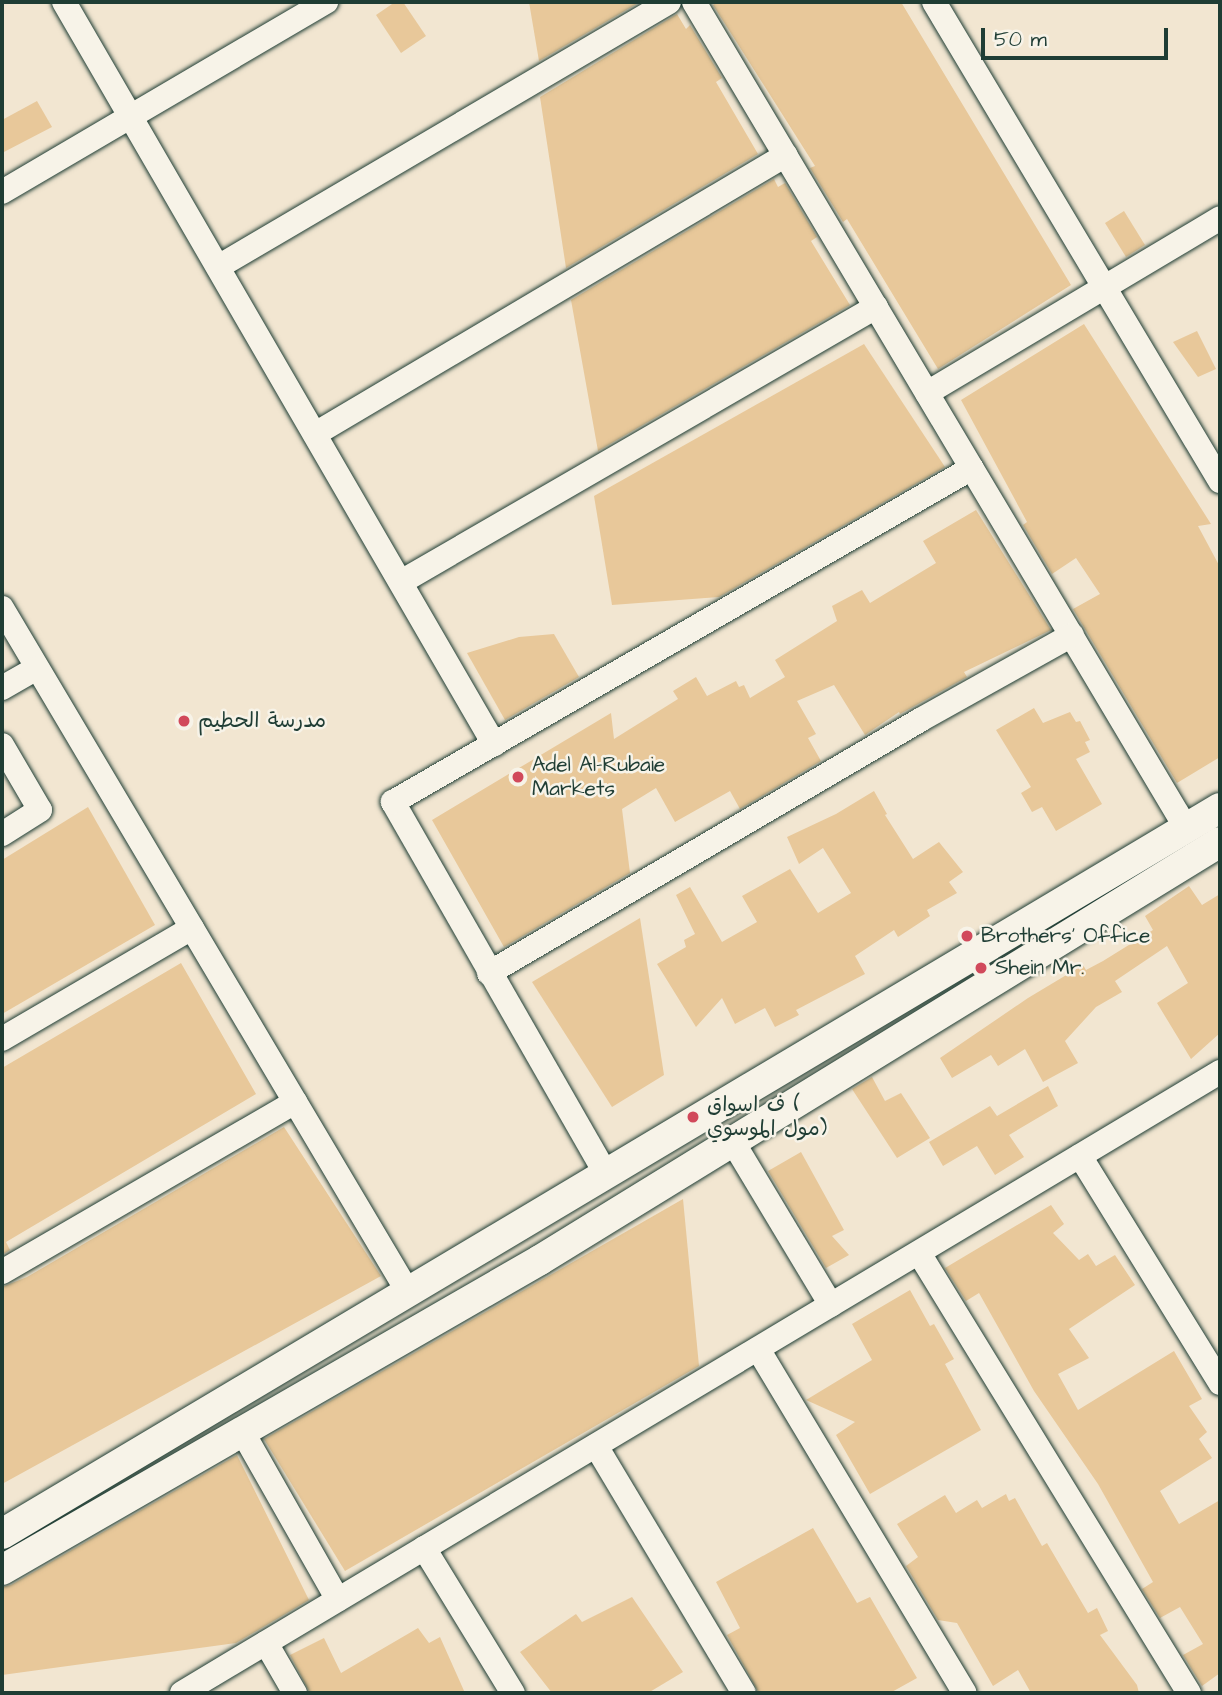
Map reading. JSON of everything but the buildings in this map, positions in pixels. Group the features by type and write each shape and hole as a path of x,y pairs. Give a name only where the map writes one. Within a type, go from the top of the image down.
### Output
{"street":[{"path":"64,2 494,744"},
{"path":"2,191 326,2"},
{"path":"218,267 669,2"},
{"path":"694,2 1186,828"},
{"path":"934,2 1220,481"},
{"path":"315,435 786,155"},
{"path":"928,393 1220,218"},
{"path":"401,582 876,307"},
{"path":"606,1174 393,802 972,468"},
{"path":"2,608 408,1292"},
{"path":"489,973 920,720 1072,635"},
{"path":"2,688 37,668"},
{"path":"2,745 40,810 2,834"},
{"path":"2,1534 1220,808"},
{"path":"2,1570 540,1260 1220,842"},
{"path":"2,1039 192,928"},
{"path":"839,1035 837,1051 841,1059 857,1065"},
{"path":"785,1066 794,1068 805,1082 802,1099"},
{"path":"182,1693 1220,1072"},
{"path":"2,1272 295,1102"},
{"path":"733,1142 831,1305"},
{"path":"1080,1156 1220,1383"},
{"path":"919,1253 1189,1693"},
{"path":"758,1349 965,1693"},
{"path":"242,1432 338,1600"},
{"path":"596,1446 744,1693"},
{"path":"424,1548 513,1693"},
{"path":"266,1643 295,1693"}],"place":[{"name":"مدرسة الحطيم","path":"184,721"},
{"name":"Adel Al-Rubaie Markets","path":"518,777"},
{"name":"Brothers' Office","path":"967,936"},
{"name":"Shein Mr.","path":"981,968"},
{"name":"ف اسواق ( مول الموسوي)","path":"693,1117"}]}
